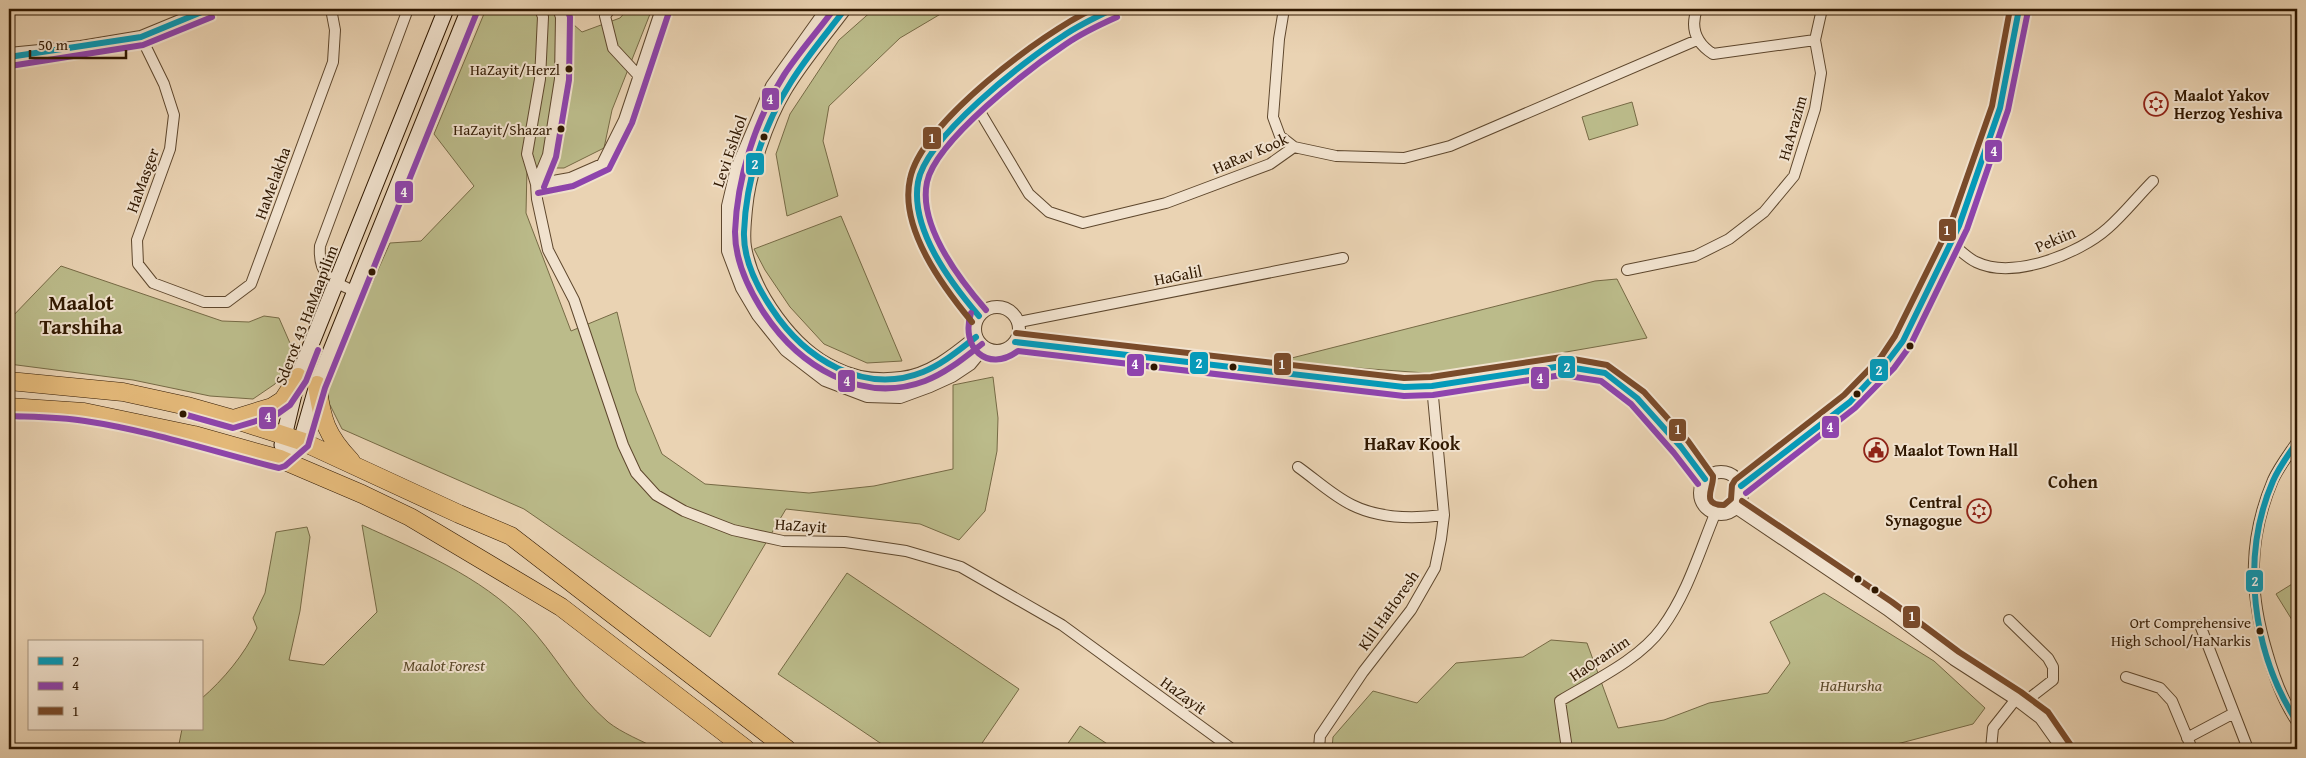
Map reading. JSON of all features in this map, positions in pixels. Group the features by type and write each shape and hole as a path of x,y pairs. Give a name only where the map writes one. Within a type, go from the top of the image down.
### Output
{"highway":[{"path":"233,419 272,407 283,400 298,378"},
{"path":"9,381 123,392 187,406 233,419 301,441 511,536 787,749"},
{"path":"317,385 322,417 327,429 334,442 356,467"},
{"path":"9,407 84,412 194,435 280,459 410,517 561,607 746,749"}],"main road":[{"name":"Sderot 43 HaMaapilim","path":"280,459 283,435 298,378 446,9"},
{"path":"280,459 301,441 317,385 468,9"}],"street":[{"path":"11,55 81,47 141,36 209,9"},
{"name":"HaMelakha","path":"173,290 204,302 227,302 251,284 333,62 335,30 331,9"},
{"path":"354,291 336,284 320,264 320,246 408,9"},
{"name":"HaZayit","path":"540,9 543,17 540,79 527,154 536,184 537,199 548,250 568,286 586,331 623,445 636,473 656,495 684,511 733,530 783,541 845,542 906,551 961,568 1062,625 1232,749"},
{"name":"HaZayit","path":"536,184 548,155 560,79 562,17 558,9"},
{"path":"610,9 605,16 613,48 638,75"},
{"path":"536,184 570,178 602,164 624,120 661,9"},
{"name":"Levi Eshkol","path":"827,9 772,86 737,168 728,206 728,251 742,288 758,315 786,350 825,380 867,396 900,397 952,376 970,364 980,342"},
{"name":"Levi Eshkol","path":"845,9 784,91 765,137 753,173 746,208 745,246 757,283 771,309 805,348 834,368 866,378 902,378 925,370 980,342"},
{"path":"979,316 944,272 928,242 920,210 918,180 932,152 976,105 1060,37 1113,9"},
{"path":"1284,9 1279,39 1273,117 1280,136 1294,147"},
{"path":"1698,9 1694,28 1697,40 1713,54 1814,40 1822,9"},
{"path":"1741,486 1863,391 1894,356 1915,318 1951,243 2000,108 2018,9"},
{"name":"HaMasger","path":"141,36 164,84 174,115 170,149 137,240 138,264 153,282 173,290"},
{"name":"HaRav Kook","path":"976,105 1029,194 1049,212 1083,223 1166,203 1270,164 1294,147 1336,156 1404,158 1450,146 1697,40"},
{"name":"HaArazim","path":"1627,270 1695,256 1729,239 1764,212 1794,176 1815,109 1821,73 1814,40"},
{"name":"Pekiin","path":"1951,243 1976,262 2002,269 2042,263 2078,247 2107,229 2153,181"},
{"name":"HaGalil","path":"1019,322 1343,258"},
{"path":"997,307 1010,311 1019,322 1019,336 1010,347 997,351 980,342 975,330 979,316 990,308 997,307"},
{"path":"1015,342 1404,387 1432,386 1562,366 1605,373 1637,398 1681,447 1705,479"},
{"name":"Klil HaHoresh","path":"1319,749 1320,736 1363,672 1411,610 1435,568 1444,516 1432,386"},
{"path":"2297,442 2273,479 2262,514 2253,558 2256,613 2275,682 2297,722"},
{"path":"1298,467 1352,505 1389,516 1422,518 1444,516"},
{"path":"1718,472 1732,475 1741,486 1742,498 1737,508 1727,514 1715,514 1703,506 1700,500 1699,492 1705,479 1718,472"},
{"path":"1737,508 1870,598 1954,659 2019,701 2041,718 2064,749"},
{"name":"HaOranim","path":"1567,749 1560,701 1632,657 1661,630 1684,592 1715,514"},
{"path":"1991,749 1993,728 2019,701 2053,680 2053,667 2048,658 2009,620"},
{"path":"2200,625 2248,749"},
{"path":"2126,677 2160,688 2172,701 2192,749"},
{"path":"2187,738 2234,714"}],"green space":[{"path":"486,9 556,9 582,32 620,18 628,9 652,9 612,110 604,148 564,168 527,168 526,213 571,331 617,312 636,391 662,454 705,484 809,493 874,486 953,469 953,385 993,377 998,418 997,451 985,511 959,540 920,524 786,509 710,637 524,509 342,429 329,403 327,384 390,243 421,241 474,186 434,134"},
{"path":"874,9 949,9 900,38 829,106 823,141 838,196 787,216 776,154 790,114 839,40"},
{"path":"1632,102 1638,125 1589,140 1582,117"},
{"path":"841,216 902,361 867,363 824,344 790,307 765,270 754,249"},
{"path":"61,266 222,321 249,322 264,316 279,318 293,350 285,370 275,384 253,399 210,396 133,380 9,364 9,320"},
{"path":"1617,279 1647,338 1439,374 1276,362 1595,281"},
{"name":"Maalot Forest","path":"362,525 427,555 489,591 536,634 596,711 614,726 658,749 178,749 182,730 202,730 202,698 233,666 257,628 253,618 265,593 276,532 307,527 310,537 300,611 289,660 324,665 377,612"},
{"path":"847,573 1019,689 978,749 889,749 778,674"},
{"path":"2297,581 2297,628 2276,594"},
{"name":"HaHursha","path":"1824,593 1934,661 1985,708 1973,724 1878,749 1332,749 1333,737 1373,691 1417,703 1456,663 1523,657 1551,640 1587,643 1618,728 1664,720 1709,703 1768,693 1790,663 1770,622"},
{"path":"1080,726 1115,749 1064,749"}],"transit line":[{"name":"2","path":"9,57 141,37 209,9"},
{"name":"4","path":"544,187 556,157 569,80 570,17 567,9"},
{"name":"4","path":"834,9 784,75 764,111 749,150 739,191 735,232 737,254 748,285 764,313 778,332 795,349 813,364 834,376 855,384 878,388 901,387 925,381 962,360 982,344"},
{"name":"2","path":"845,9 791,82 764,135 752,173 745,212 744,242 748,262 761,291 785,327 818,357 837,368 857,376 879,379 901,378 923,372 944,361 976,337"},
{"name":"1","path":"972,322 937,274 917,237 908,198 910,179 919,157 936,132 959,107 986,82 1044,38 1093,9"},
{"name":"2","path":"979,316 945,271 926,236 917,200 918,182 925,164 957,122 1003,81 1046,47 1088,21 1113,9"},
{"name":"1","path":"1016,333 1404,378 1431,377 1562,357 1607,365 1644,392 1688,441 1713,476 1710,499 1712,502 1724,505 1731,499 1732,485 1735,480 1844,395 1881,357 1895,336 1951,223 1992,106 2010,9"},
{"name":"2","path":"1741,486 1850,402 1887,362 1903,341 1959,226 2000,108 2019,9"},
{"name":"4","path":"1746,493 1855,408 1894,368 1910,346 1967,229 2008,110 2028,11"},
{"name":"4","path":"9,416 47,417 110,425 279,468 285,466 308,446 325,388 477,12"},
{"name":"4","path":"538,193 573,186 609,169 632,123 669,12"},
{"name":"4","path":"10,66 143,45 212,17"},
{"name":"4","path":"986,310 954,268 943,251 935,233 926,199 927,182 934,165 947,146 965,126 1030,70 1072,40 1117,17"},
{"name":"4","path":"971,313 969,337 973,346 987,358 996,360 1018,351 1404,396 1433,395 1562,375 1601,381 1631,404 1674,453 1698,484"},
{"name":"2","path":"1015,342 1404,387 1432,386 1562,366 1605,373 1637,398 1681,447 1705,479"},
{"name":"4","path":"183,414 233,428 276,415 290,405 306,381 318,350"},
{"name":"2","path":"2297,442 2275,476 2263,510 2256,541 2254,572 2256,604 2261,635 2270,666 2282,695 2297,722"},
{"name":"1","path":"1742,501 1892,602 1959,652 2048,712 2070,744"}],"place":[{"name":"HaZayit/Herzl","path":"569,69"},
{"name":"Maalot Yakov Herzog Yeshiva","path":"2156,104"},
{"name":"HaZayit/Shazar","path":"561,129"},
{"name":"Maalot Town Hall","path":"1876,450"},
{"name":"Central Synagogue","path":"1979,511"},
{"name":"Ort Comprehensive High School/HaNarkis","path":"2260,631"}],"district":[{"name":"Maalot Tarshiha","path":"81,315"},
{"name":"HaRav Kook","path":"1412,444"},
{"name":"Cohen","path":"2073,482"}]}
